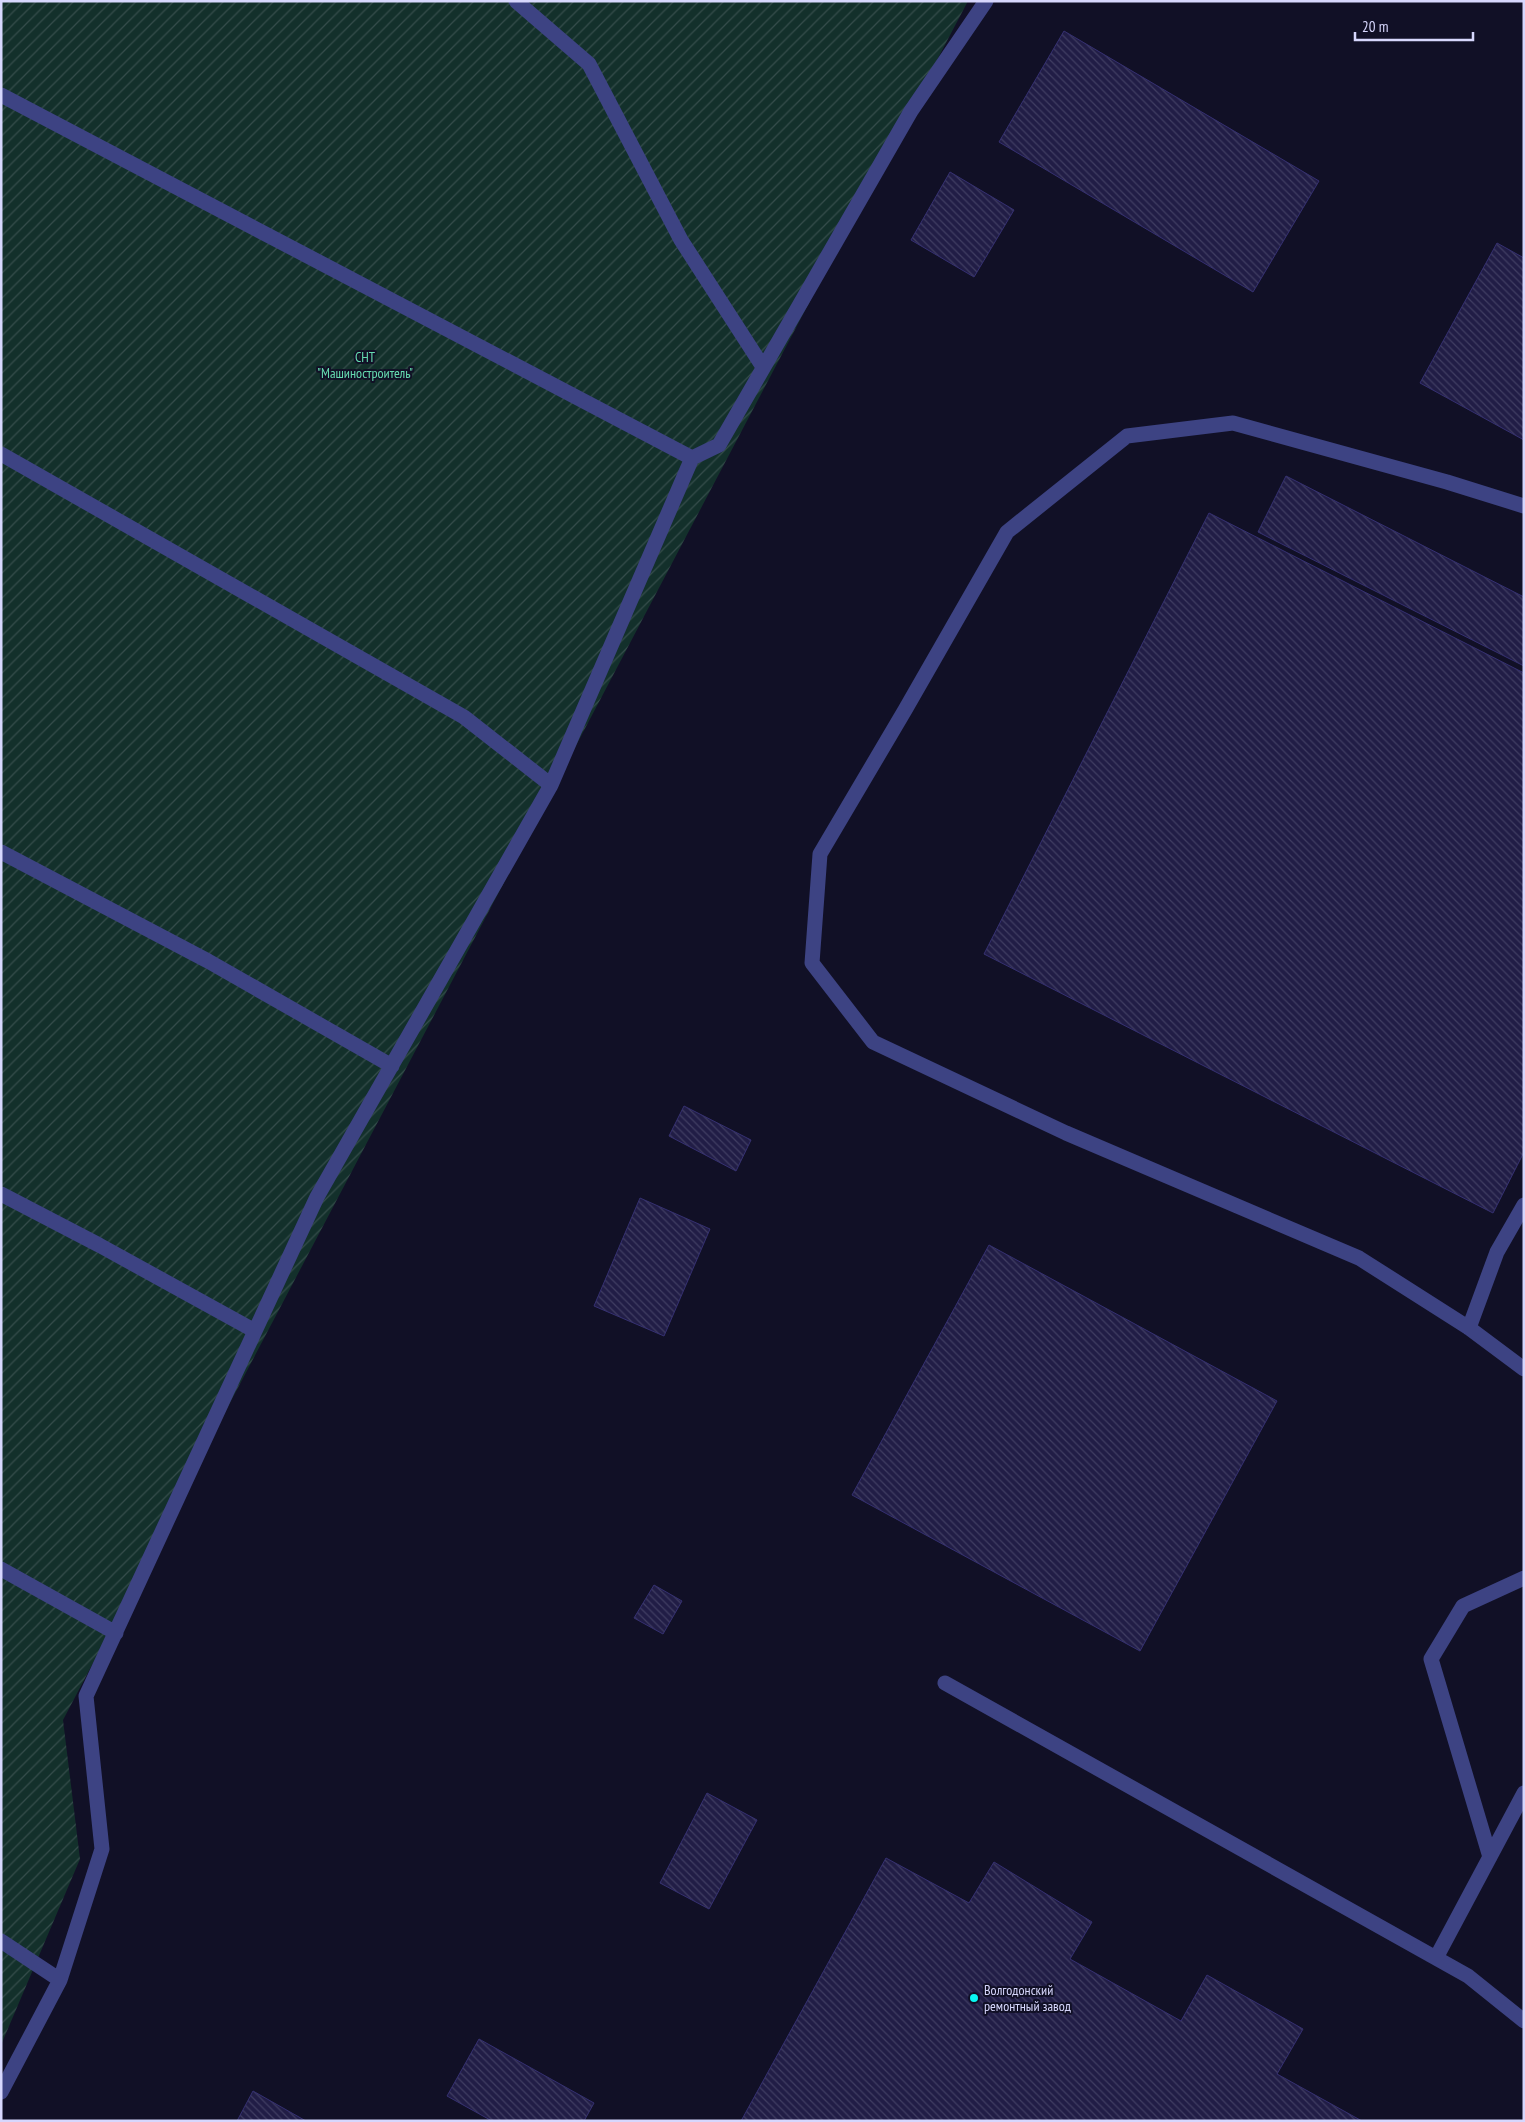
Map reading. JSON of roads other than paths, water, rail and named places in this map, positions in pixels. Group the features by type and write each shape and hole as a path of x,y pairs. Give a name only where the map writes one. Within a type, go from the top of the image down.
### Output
{"lane":[{"path":"516,1 589,64 680,240 763,367"},
{"path":"1,2092 60,1980 102,1849 86,1696 317,1197 551,785 692,458 719,444 911,111 986,1"},
{"path":"1,95 692,458"},
{"path":"1524,506 1447,482 1233,423 1127,436 1007,532 820,854 812,962 873,1042 1066,1133 1359,1258 1469,1328 1524,1369"},
{"path":"1,454 464,717 551,785"},
{"path":"1,852 208,961 392,1066"},
{"path":"1,1194 99,1245 255,1331"},
{"path":"1469,1328 1497,1252 1524,1205"},
{"path":"1,1569 116,1633"},
{"path":"1490,1857 1431,1659 1463,1606 1524,1578"},
{"path":"945,1683 1468,1976 1524,2021"},
{"path":"1436,1958 1524,1793"},
{"path":"1,1940 60,1980"}],"place":[{"name":"Волгодонский ремонтный завод","path":"974,1998"}],"park label":[{"name":"СНТ \"Машиностроитель\"","path":"365,366"}]}
